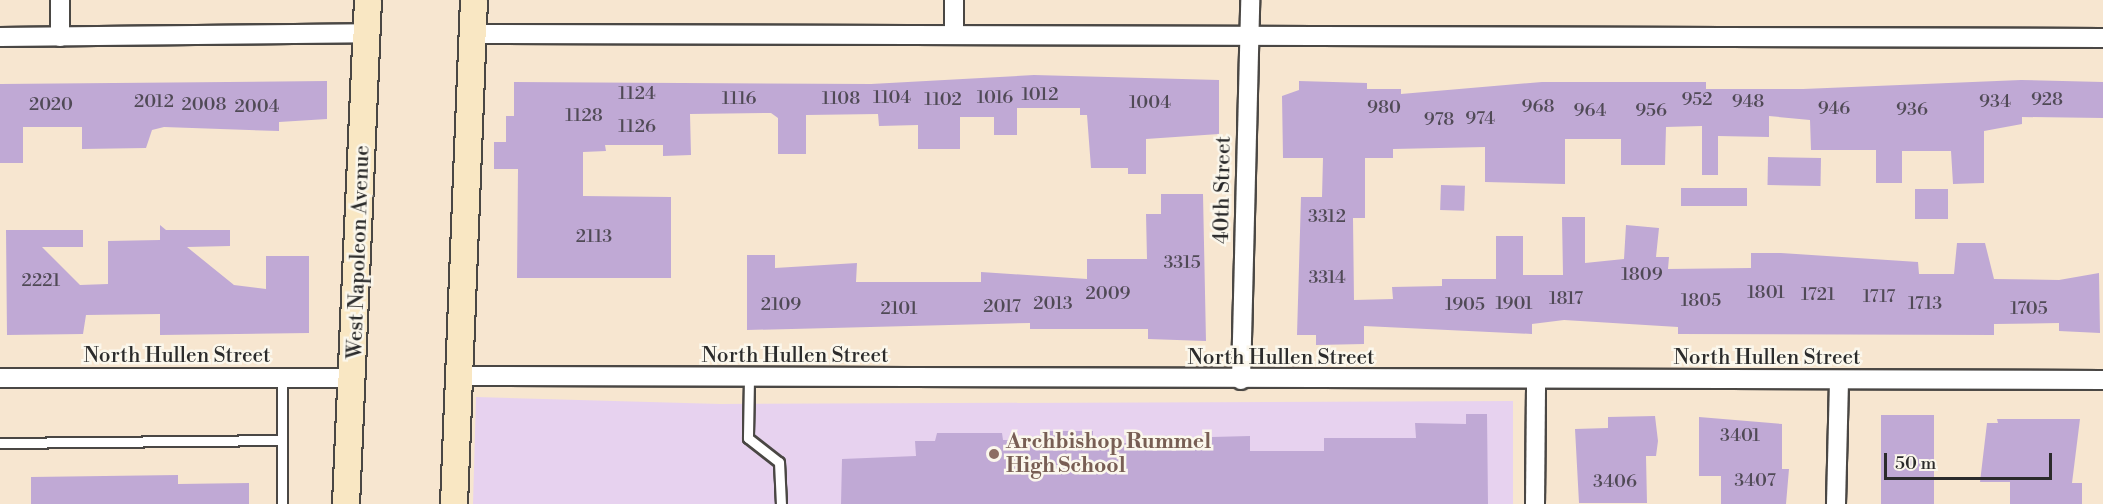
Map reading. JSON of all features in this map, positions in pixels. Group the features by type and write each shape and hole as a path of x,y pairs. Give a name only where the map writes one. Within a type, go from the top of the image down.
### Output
{"main road":[{"name":"West Napoleon Avenue","path":"346,504 355,378 368,0"},
{"path":"454,504 474,0"}],"street":[{"path":"60,0 60,37"},
{"path":"954,0 954,33"},
{"name":"40th Street","path":"1241,380 1250,0"},
{"path":"473,34 1250,32 2103,38"},
{"path":"0,37 367,33"},
{"name":"North Hullen Street","path":"459,376 1536,381 2103,380"},
{"name":"North Hullen Street","path":"0,378 355,378"},
{"path":"1535,504 1536,381"},
{"path":"1836,504 1839,381"}],"lane":[{"path":"282,378 282,504"},
{"path":"749,378 748,438 779,462 781,504"},
{"path":"0,443 282,440"}],"shaded area":[{"name":"Archbishop Rummel High School","path":"476,397 720,404 1513,401 1513,504 473,504"}],"building":[{"path":"1034,75 1219,80 1219,134 1146,139 1146,174 1128,174 1128,168 1091,168 1087,115 1080,115 1080,108 1017,108 1017,135 994,135 994,117 960,117 960,149 918,149 918,125 879,126 878,114 806,115 806,154 778,154 778,118 771,113 690,114 691,155 663,156 663,145 605,145 606,151 583,152 583,196 671,197 671,278 517,278 518,169 494,169 494,142 506,142 506,116 514,116 514,82 871,84"},
{"path":"2021,80 2103,82 2103,118 2022,117 2022,124 1984,131 1984,183 1953,184 1951,151 1902,151 1902,183 1876,183 1876,150 1811,150 1810,120 1769,116 1769,137 1718,136 1718,175 1702,175 1702,126 1666,127 1665,165 1621,165 1621,139 1565,139 1565,184 1485,182 1485,147 1393,149 1393,158 1365,158 1365,218 1353,218 1354,300 1393,299 1392,287 1442,286 1442,279 1496,279 1496,236 1523,236 1523,275 1563,275 1562,217 1585,217 1585,263 1624,259 1626,225 1659,228 1656,257 1669,257 1668,269 1751,268 1751,253 1781,253 1918,262 1919,274 1954,274 1957,243 1985,243 1994,279 2059,280 2099,273 2100,333 2059,331 2059,323 1994,324 1994,335 1678,334 1678,327 1564,320 1532,324 1532,334 1364,326 1364,344 1316,345 1316,335 1297,335 1301,197 1322,197 1323,158 1283,158 1282,96 1299,90 1299,81 1367,83 1367,89 1401,89 1401,94 1542,82 1706,82 1706,89 1803,89"},
{"path":"327,81 327,119 279,122 279,131 164,127 152,130 146,148 82,149 82,127 23,127 23,163 0,163 0,84"},
{"path":"1768,157 1821,158 1821,186 1768,185"},
{"path":"1441,185 1465,186 1464,211 1440,210"},
{"path":"1681,188 1747,188 1747,206 1681,206"},
{"path":"1915,189 1948,189 1948,219 1915,219"},
{"path":"1161,194 1203,194 1206,341 1148,339 1148,329 1030,329 1030,323 747,330 747,255 775,255 775,268 857,263 856,282 981,282 981,272 1087,279 1087,259 1147,259 1146,214 1161,214"},
{"path":"160,225 166,230 230,230 230,246 187,247 234,285 266,289 266,256 309,256 309,333 160,335 160,314 86,315 83,334 7,335 6,230 83,230 83,247 42,247 80,285 108,284 108,241 160,240"},
{"path":"1466,414 1487,414 1488,504 841,504 842,459 916,456 915,441 935,441 937,433 1002,433 1003,440 1048,440 1048,431 1093,431 1093,443 1212,443 1212,437 1250,436 1250,451 1324,451 1324,438 1416,438 1415,423 1466,424"},
{"path":"1881,415 1934,415 1934,504 1881,504"},
{"path":"1655,416 1658,441 1656,456 1646,456 1647,503 1579,503 1575,429 1608,428 1608,417"},
{"path":"1699,417 1782,424 1782,469 1789,469 1786,504 1721,504 1721,476 1699,476"},
{"path":"1997,419 2080,419 2072,483 2082,483 2082,504 2010,504 2010,482 1980,482 1987,423 1998,423"},
{"path":"178,475 178,484 249,483 249,504 31,504 31,477"}],"place":[{"name":"Archbishop Rummel High School","path":"994,454"}]}
